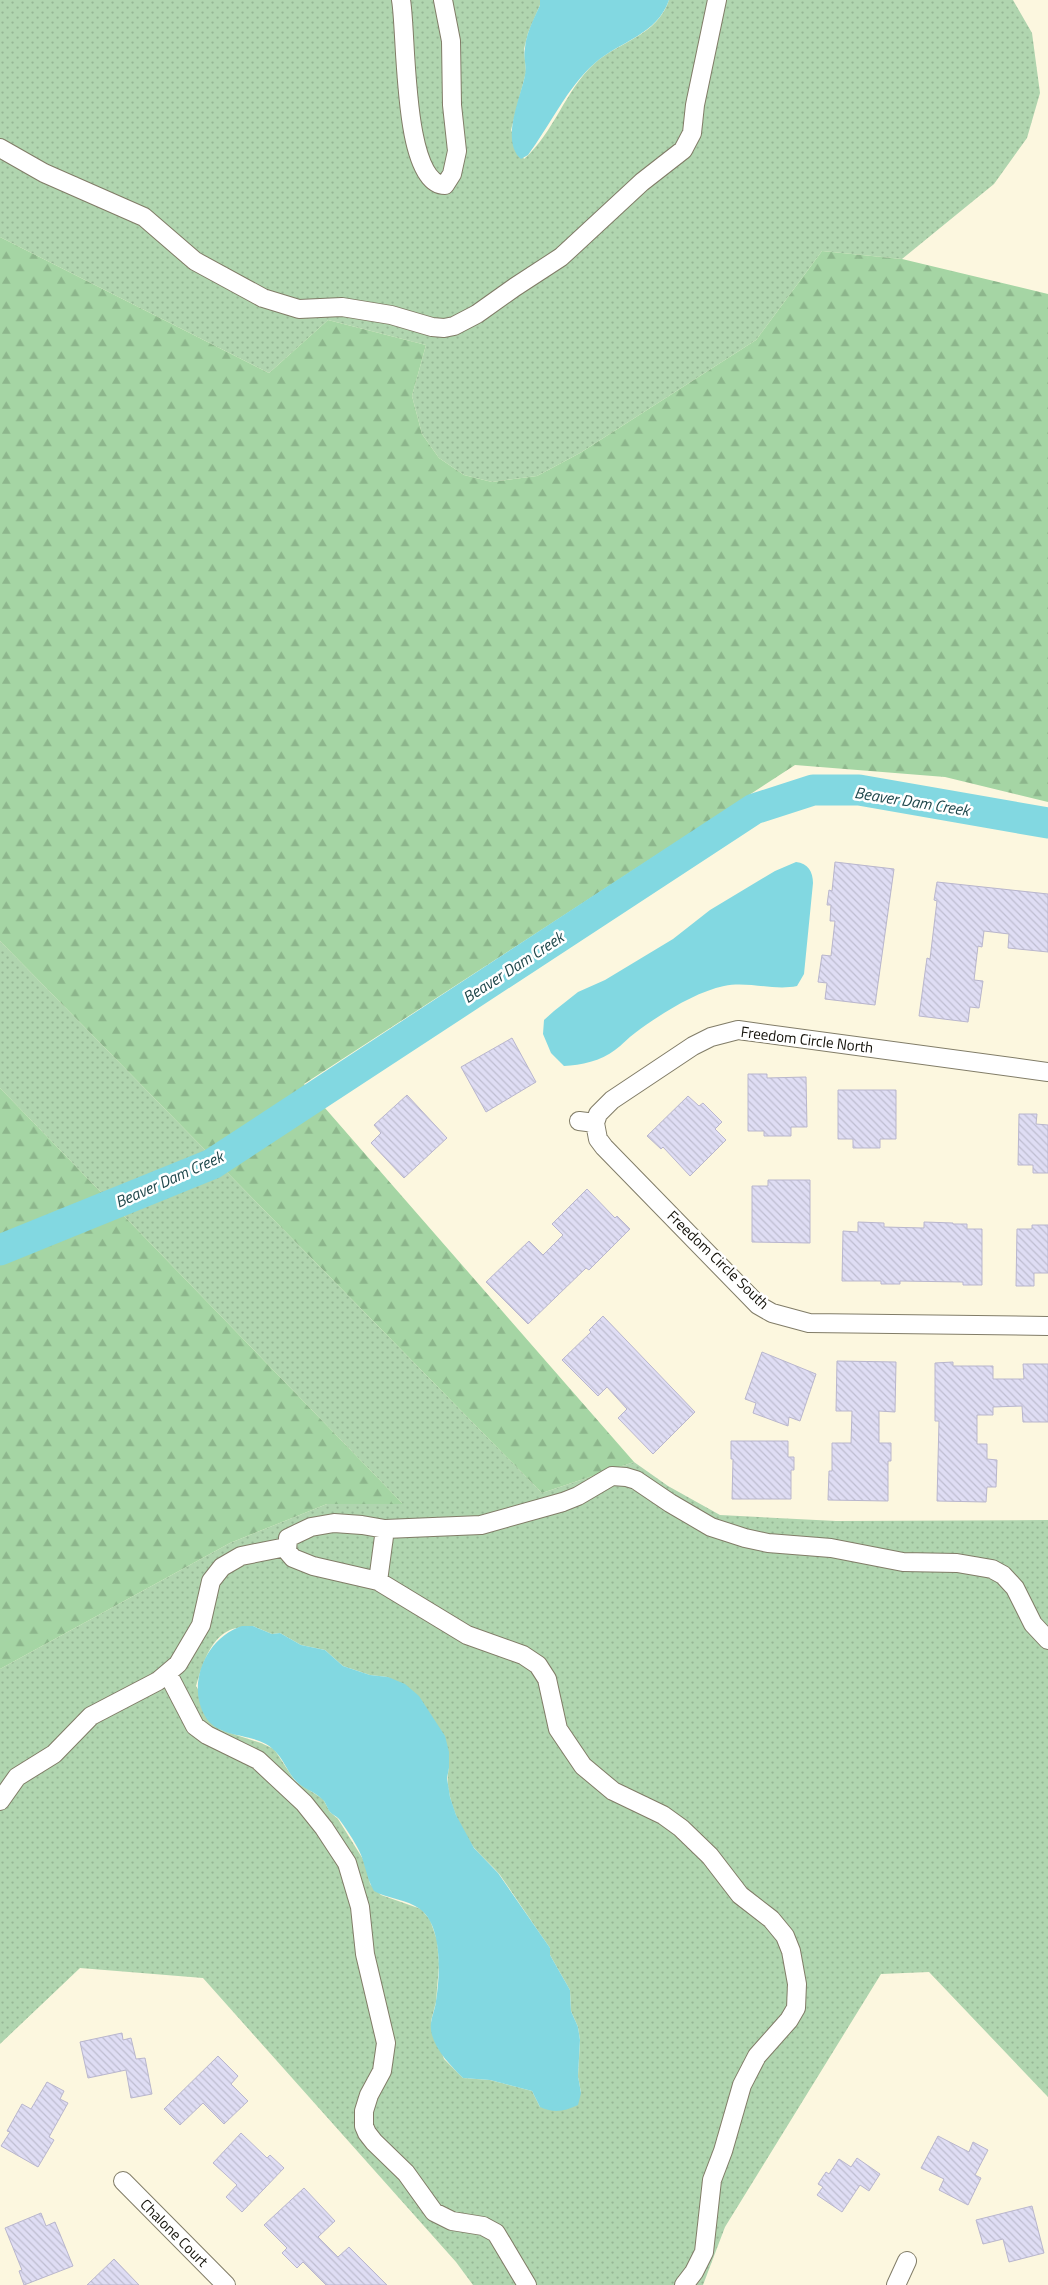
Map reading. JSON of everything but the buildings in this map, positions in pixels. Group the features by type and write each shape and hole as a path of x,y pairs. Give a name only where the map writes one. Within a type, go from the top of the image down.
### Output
{"street":[{"path":"401,0 413,135 419,158 429,178 434,182 445,185 454,168 457,145 452,105 451,41 443,0"},
{"path":"0,148 44,173 144,217 195,261 212,272 274,302 299,309 342,307 365,310 391,315 432,327 444,328 459,324 561,257 642,182 683,150 692,133 696,99 717,0"},
{"name":"Freedom Circle North","path":"587,1122 612,1100 677,1057 711,1037 738,1030 1048,1072"},
{"name":"Freedom Circle South","path":"587,1122 604,1147 758,1305 772,1313 808,1323 1048,1326"},
{"path":"684,2285 694,2272 704,2252 712,2180 724,2151 742,2085 757,2056 790,2020 796,2008 797,1984 788,1941 778,1925 740,1896 710,1856 681,1828 663,1815 613,1791 583,1766 564,1740 558,1728 553,1712 550,1688 538,1665 523,1655 467,1635 378,1581 301,1562 289,1555 286,1547 288,1538 292,1534 322,1524 348,1523 385,1529 481,1525 563,1502 578,1496 612,1476 626,1477 636,1480 711,1527 745,1538 768,1543 831,1548 903,1562 957,1563 992,1569 1002,1575 1015,1588 1033,1624 1048,1640"},
{"path":"378,1581 385,1529"},
{"path":"0,1801 17,1777 54,1754 91,1716 168,1674 178,1664 198,1632 211,1581 216,1573 241,1556 286,1547"},
{"path":"168,1674 196,1726 208,1735 258,1760 304,1803 329,1834 348,1863 360,1907 365,1954 386,2043 382,2071 366,2104 364,2119 367,2132 374,2142 406,2173 434,2212 452,2221 483,2226 496,2233 527,2285"},
{"name":"Chalone Court","path":"123,2181 226,2285"},
{"path":"896,2285 907,2261"}],"green space":[{"path":"0,0 540,0 540,5 528,33 524,49 526,72 511,130 524,159 544,137 575,86 595,63 647,30 656,22 669,0 1013,0 1032,33 1040,93 1027,138 994,184 902,259 822,251 756,340 580,453 537,476 492,482 464,475 439,458 422,434 412,396 426,345 328,320 269,373 0,237"},
{"path":"0,237 269,373 328,320 426,345 412,396 422,434 439,458 464,475 492,482 537,476 580,453 756,340 822,251 902,259 1048,294 1048,802 945,777 795,765 304,1084 634,1462 542,1493 0,941"},
{"path":"0,941 542,1493 634,1462 668,1486 720,1515 836,1521 1048,1520 1048,2097 929,1972 881,1974 725,2227 703,2285 473,2285 456,2262 203,1978 80,1968 0,2044 0,1669 230,1543 327,1504 402,1503 0,1088","holes":["253,1626 272,1634 280,1633 301,1645 325,1650 343,1666 370,1675 388,1677 449,1768 448,1788 454,1810 464,1832 476,1850 500,1875 550,1948 550,1955 570,1990 571,2011 578,2027 580,2040 578,2076 581,2093 540,2107 532,2091 490,2080 463,2078 444,2059 431,2021 436,2002 439,1964 437,1940 430,1920 421,1909 381,1895 370,1884 366,1864 338,1819 330,1812 323,1799 295,1781 274,1749 221,1730 196,1686 207,1654 217,1640 232,1629"]},
{"path":"0,1088 403,1504 327,1504 230,1543 0,1669"}],"water":[{"path":"540,0 669,0 656,22 647,30 605,55 585,72 567,95 528,155 521,159 515,151 512,141 512,130 525,72 524,55 527,37 540,5"},
{"path":"796,862 807,866 812,875 813,883 804,974 797,986 724,986 701,993 666,1012 635,1033 615,1050 597,1060 564,1066 551,1053 543,1034 544,1020 578,992 605,980 673,939 710,910 775,871"},
{"path":"242,1626 253,1626 272,1634 280,1633 301,1645 325,1650 343,1666 370,1675 388,1677 405,1684 419,1696 445,1736 449,1752 447,1778 450,1797 456,1815 474,1848 498,1873 550,1948 550,1955 570,1990 571,2011 578,2027 580,2040 578,2076 581,2093 578,2105 554,2111 540,2107 532,2091 490,2080 463,2078 441,2053 434,2041 431,2030 439,1965 433,1927 427,1917 415,1906 374,1891 359,1851 339,1819 330,1812 323,1800 294,1779 275,1751 258,1741 219,1729 211,1724 205,1716 198,1690 199,1676 203,1663 219,1640"}],"waterway":[{"name":"Beaver Dam Creek","path":"0,1250 212,1164 754,809 813,790 859,790 1048,823"}]}
